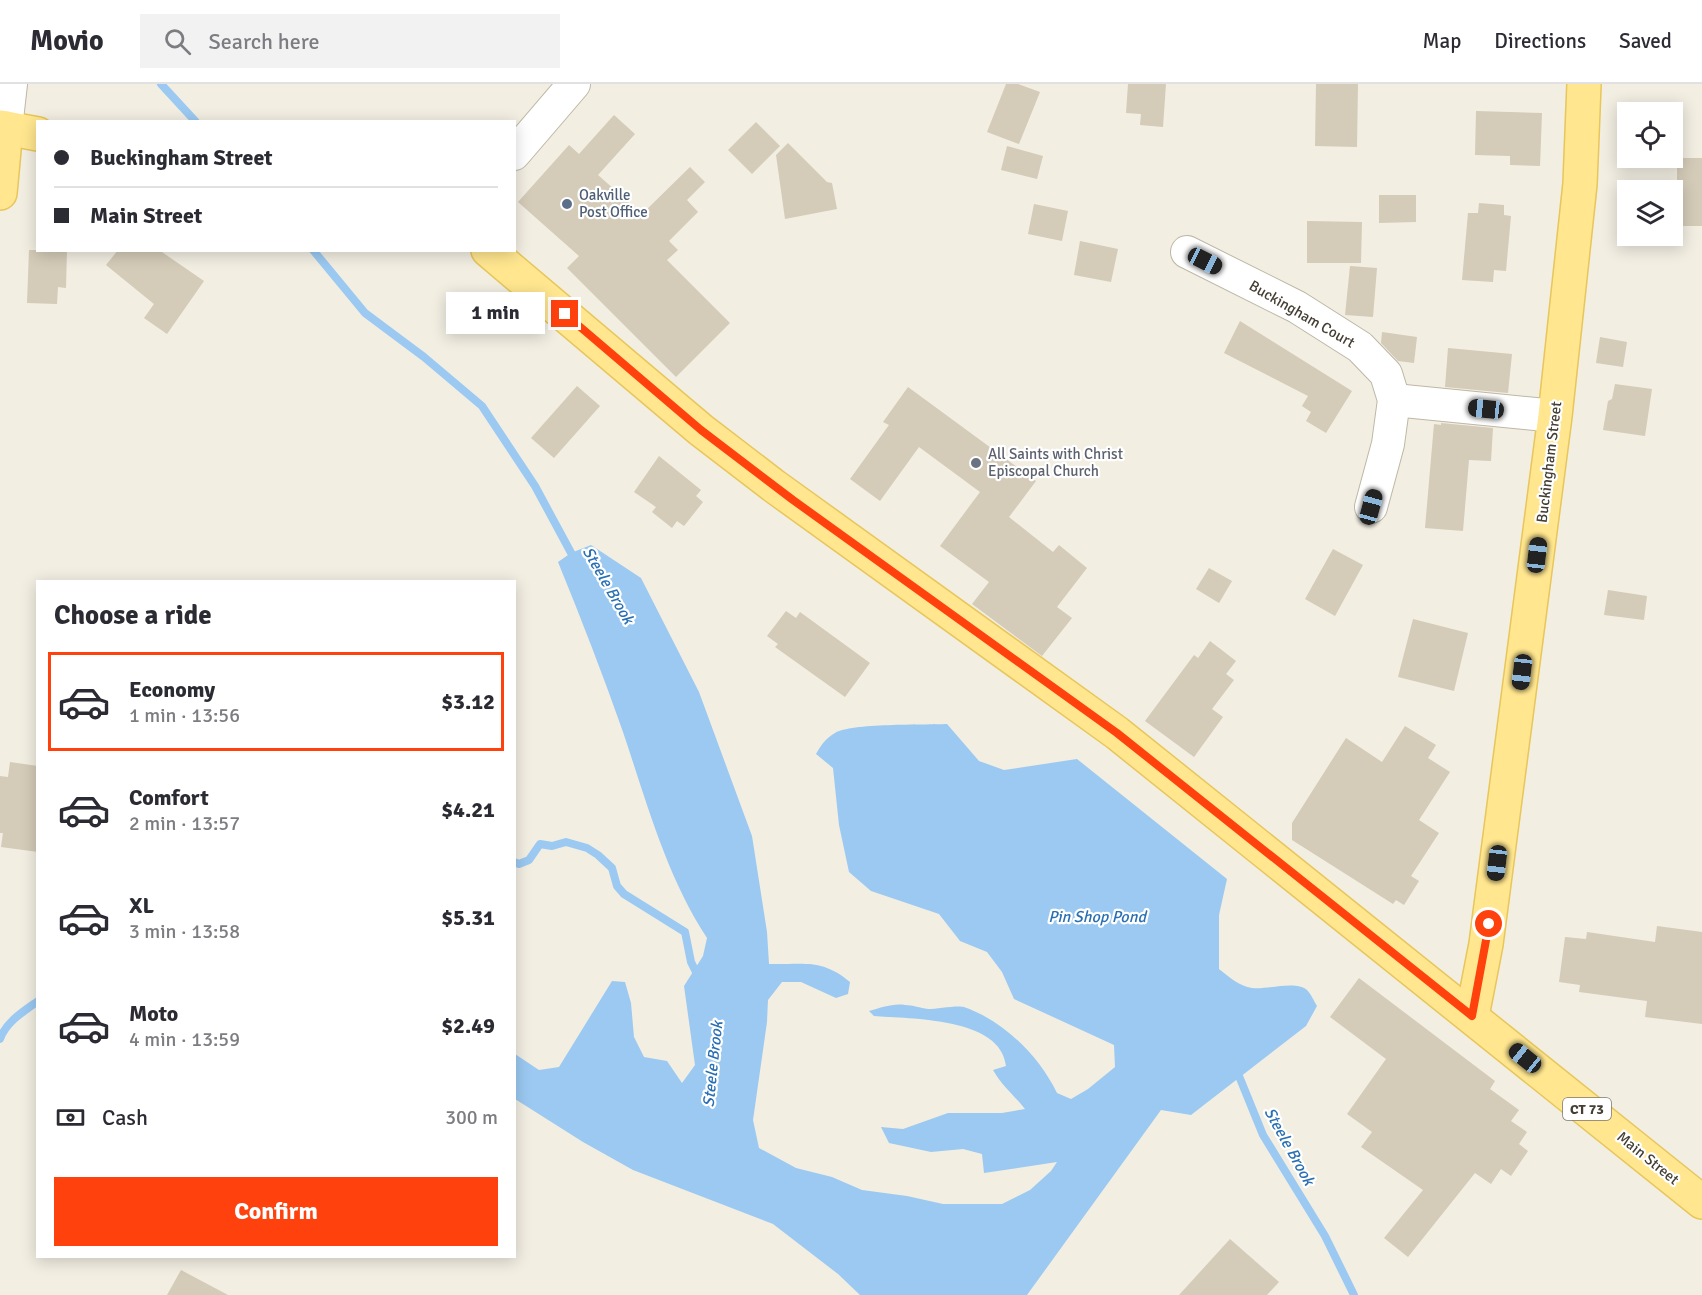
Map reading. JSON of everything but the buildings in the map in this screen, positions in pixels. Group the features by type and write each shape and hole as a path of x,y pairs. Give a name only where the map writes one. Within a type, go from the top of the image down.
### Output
{"main road":[{"name":"Buckingham Street","path":"1472,1016 1486,944 1556,416 1580,184 1584,84"},
{"path":"0,193 15,129"},
{"name":"Main Street","path":"490,252 701,430 793,500 1117,733 1702,1202"}],"street":[{"path":"11,84 15,129"},
{"path":"516,152 574,84"},
{"name":"Buckingham Court","path":"1186,252 1297,307 1360,347 1386,374 1394,400 1388,444 1371,507"},
{"path":"1394,400 1556,416"}],"water":[{"name":"Pin Shop Pond","path":"591,545 641,578 699,692 752,836 767,932 769,964 821,966 840,974 850,982 848,994 836,998 801,982 782,982 768,1000 753,1120 759,1148 796,1168 832,1177 862,1190 943,1204 1002,1204 1030,1190 1051,1171 1057,1162 984,1173 982,1154 963,1149 931,1152 889,1143 881,1127 903,1129 948,1113 1002,1113 1025,1109 993,1070 1006,1066 1000,1050 988,1038 972,1029 952,1024 874,1016 869,1011 887,1006 911,1005 928,1009 964,1007 979,1013 1019,1041 1040,1066 1057,1093 1071,1099 1088,1089 1115,1067 1114,1045 1014,999 1002,972 987,952 960,941 939,914 871,891 849,872 839,825 833,768 816,754 829,737 843,730 871,726 947,724 979,761 1004,770 1077,759 1227,879 1219,915 1219,969 1234,981 1247,987 1296,986 1307,990 1317,1006 1306,1026 1191,1115 1161,1110 1027,1295 860,1295 838,1274 773,1224 633,1170 516,1100 516,1055 539,1070 559,1067 612,981 625,982 631,1003 634,1037 644,1057 667,1061 682,1083 695,1065 684,986 703,956 707,938 669,864 608,689 558,562 571,553"}],"waterway":[{"name":"Steele Brook","path":"161,84 194,120"},
{"name":"Steele Brook","path":"315,252 365,313 424,357 482,406 535,486 576,562"},
{"path":"516,863 519,864 529,860 540,844 552,846 566,842 587,848 612,868 617,886 624,894 685,932 691,962 699,978"},
{"path":"0,1039 11,1022 36,1002"},
{"name":"Steele Brook","path":"1229,1071 1239,1076 1263,1135 1325,1236 1354,1295"}],"place":[{"name":"Oakville Post Office","path":"567,204"},
{"name":"All Saints with Christ Episcopal Church","path":"976,463"}],"route":[{"path":"565,314 701,430 793,500 1117,733 1472,1016 1489,924"}]}
